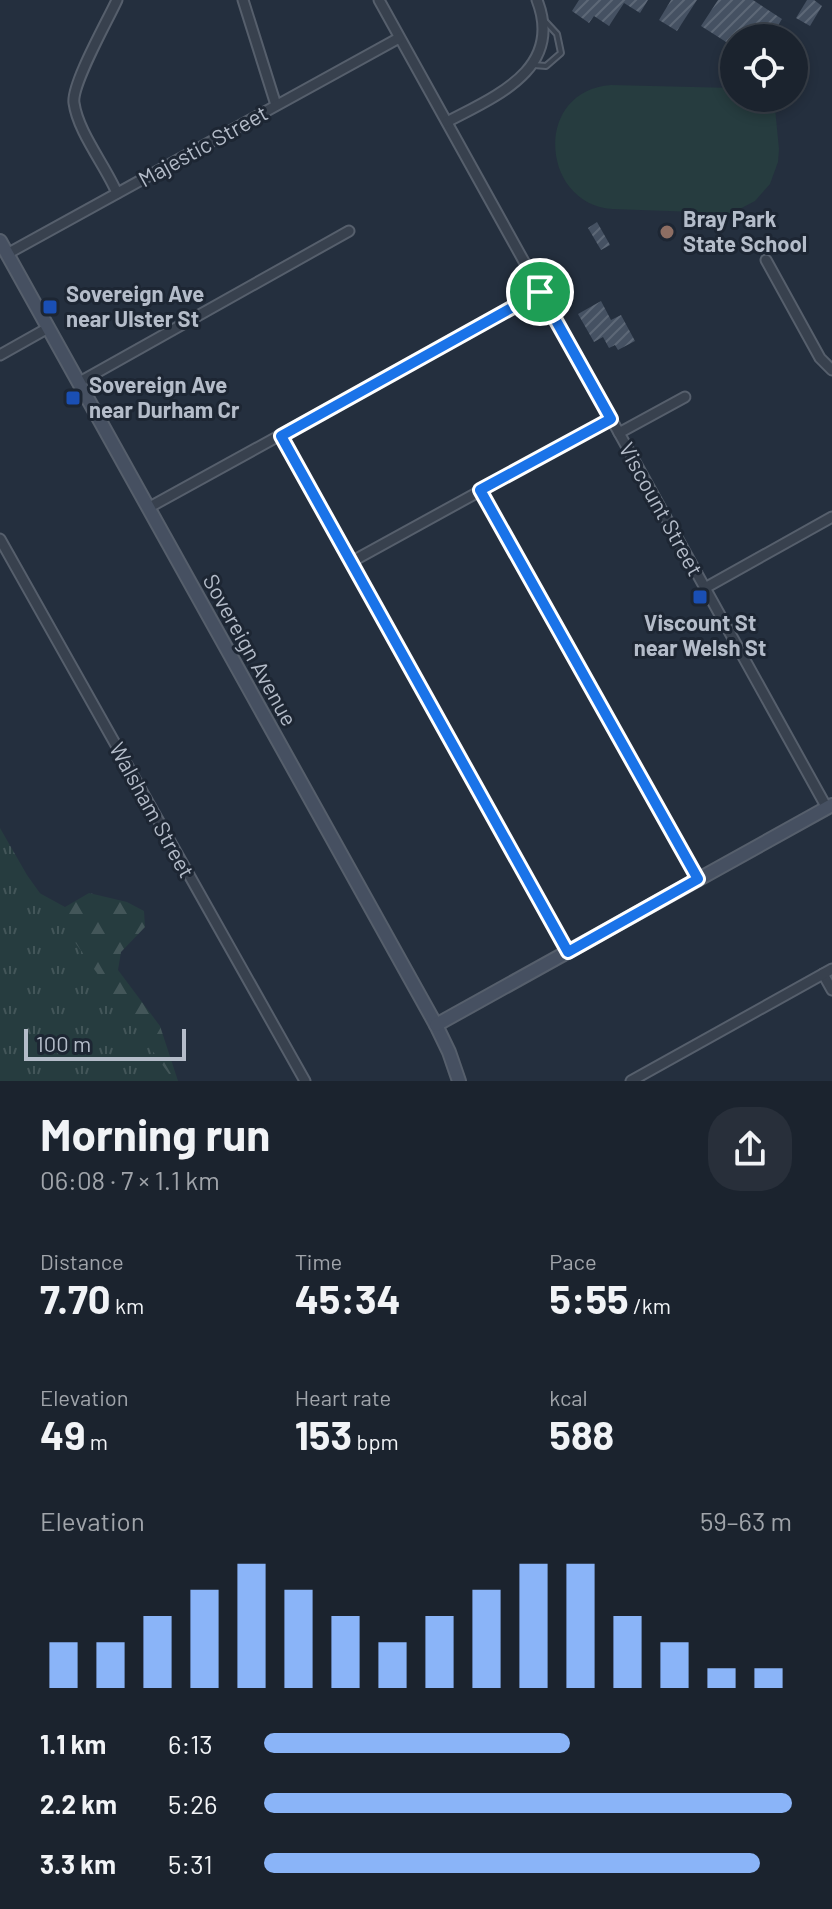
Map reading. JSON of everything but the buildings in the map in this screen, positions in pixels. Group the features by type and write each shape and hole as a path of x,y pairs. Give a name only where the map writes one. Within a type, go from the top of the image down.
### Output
{"street":[{"path":"117,0 73,99 78,118 117,193"},
{"path":"243,0 276,105"},
{"name":"Viscount Street","path":"379,0 829,806"},
{"path":"447,122 513,84 533,65 540,49 543,18 537,0"},
{"name":"Majestic Street","path":"7,254 399,38"},
{"path":"78,383 349,231"},
{"name":"Sovereign Avenue","path":"0,241 436,1025 459,1081"},
{"path":"766,260 820,358 832,370"},
{"path":"148,508 540,292"},
{"path":"0,355 48,328"},
{"path":"619,433 685,397"},
{"path":"351,562 611,419"},
{"path":"281,436 568,952"},
{"path":"480,490 698,879"},
{"path":"705,588 832,517"},
{"name":"Walsham Street","path":"0,539 305,1081"},
{"path":"436,1025 829,806"},
{"path":"631,1081 828,971 832,990"}],"lane":[{"path":"533,65 546,66 561,53 557,34 543,18"}],"green space":[{"path":"611,85 720,88 720,112 775,112 779,149 770,184 755,201 732,213 612,209 588,202 571,188 560,169 555,147 558,126 568,106 585,92"},
{"path":"0,828 27,875 174,1081 0,1081"},
{"path":"0,843 34,890 65,907 89,893 127,902 144,911 145,927 121,952 118,970 160,1026 178,1081 0,1081"}],"place":[{"name":"Bray Park State School","path":"667,232"},
{"name":"Sovereign Ave near Ulster St","path":"50,307"},
{"name":"Sovereign Ave near Durham Cr","path":"73,398"},
{"name":"Viscount St near Welsh St","path":"700,597"}],"route":[{"path":"540,292 611,419 480,490 698,879 568,952 281,436 540,292"}]}
